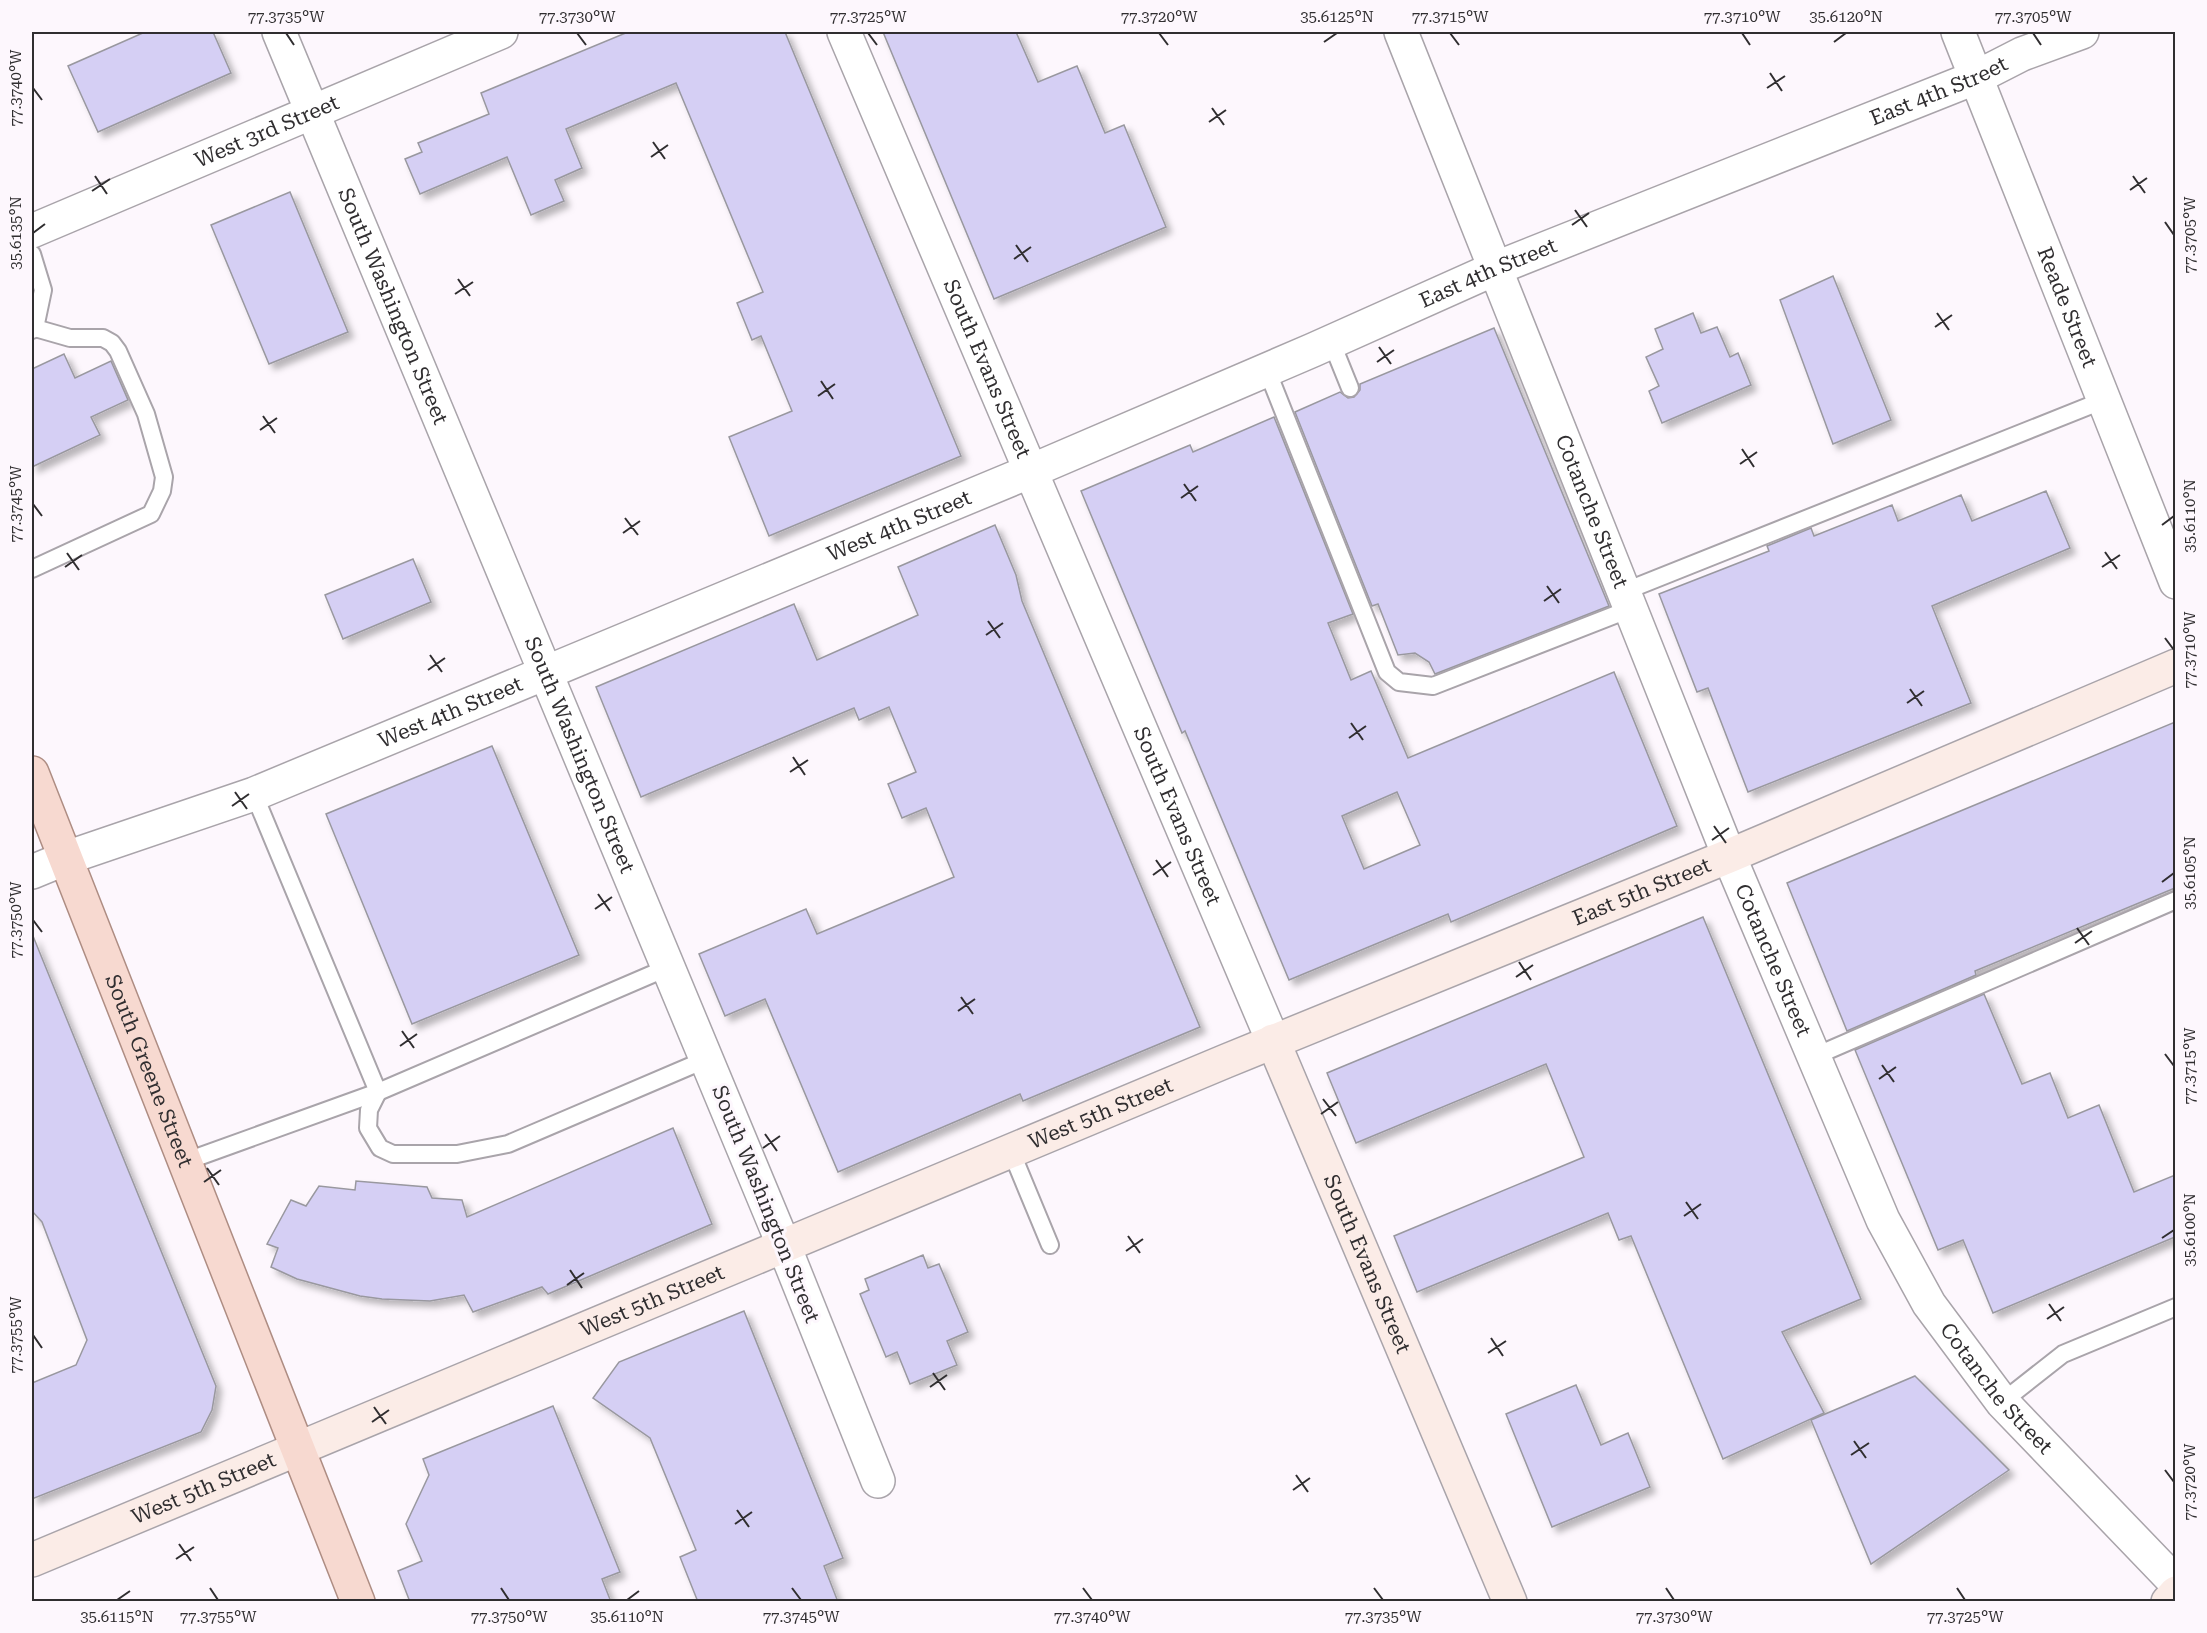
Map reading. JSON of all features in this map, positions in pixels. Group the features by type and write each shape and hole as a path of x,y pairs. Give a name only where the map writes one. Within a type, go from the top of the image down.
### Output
{"main road":[{"name":"East 5th Street","path":"1273,1041 1729,856 2175,666"},
{"name":"South Greene Street","path":"32,773 358,1602"},
{"name":"West 5th Street","path":"32,1560 1273,1041"},
{"name":"South Evans Street","path":"1273,1041 1510,1602"},
{"path":"2168,1602 2175,1593"}],"street":[{"name":"South Washington Street","path":"279,32 669,967 878,1481"},
{"name":"West 3rd Street","path":"32,231 501,32"},
{"name":"South Evans Street","path":"844,32 1273,1041"},
{"name":"Cotanche Street","path":"1401,32 1494,269 1598,556 1626,600 1729,856 1883,1220 1929,1304 2002,1402 2175,1583"},
{"name":"Reade Street","path":"1958,32 2175,582"},
{"name":"East 4th Street","path":"1030,471 1267,370 1494,269 1977,77 2022,54 2082,32"},
{"name":"West 4th Street","path":"32,872 66,858 254,794 1030,471"}],"lane":[{"path":"32,254 42,290 33,329 70,338 103,338 112,343 118,351 146,414 164,477 162,491 151,514 32,569"},
{"path":"1331,342 1350,388"},
{"path":"1267,370 1387,672 1399,682 1433,686 1626,600 2104,399"},
{"path":"254,794 378,1092 369,1110 368,1128 380,1148 393,1154 457,1154 508,1144 707,1059"},
{"path":"1813,1057 2175,900"},
{"path":"184,1161 378,1092 669,967"},
{"path":"1011,1151 1050,1245"},
{"path":"2002,1402 2063,1354 2175,1307"}],"building":[{"path":"145,32 213,32 231,73 98,132 68,66"},
{"path":"628,32 785,32 961,456 769,536 729,437 792,411 761,336 752,340 737,303 763,292 676,83 566,129 582,168 555,180 564,201 531,215 507,157 420,194 405,159 422,152 418,143 489,114 481,93"},
{"path":"883,32 1016,32 1038,82 1077,66 1105,133 1124,125 1166,227 994,299"},
{"path":"290,192 348,332 269,364 211,225"},
{"path":"1833,276 1891,420 1833,444 1780,300"},
{"path":"1693,313 1701,333 1717,327 1730,357 1738,353 1751,385 1662,423 1649,391 1659,386 1646,357 1663,349 1655,329"},
{"path":"1494,328 1609,606 1435,674 1429,662 1415,653 1398,655 1378,604 1372,606 1295,412 1340,392 1348,398 1354,397 1360,390 1360,384"},
{"path":"64,354 75,378 111,361 128,400 91,417 100,435 32,467 32,369"},
{"path":"1274,417 1353,614 1328,623 1351,680 1371,671 1408,758 1614,672 1677,826 1451,922 1448,914 1289,980 1081,491 1190,445 1193,452","holes":["1397,792 1420,845 1364,869 1342,816"]},
{"path":"2046,491 2070,548 1932,606 1971,703 1748,792 1708,688 1697,692 1659,594 1769,551 1767,546 1811,528 1814,536 1892,505 1898,521 1961,495 1972,521"},
{"path":"995,525 1016,575 1022,601 1200,1027 1023,1101 1020,1094 838,1172 765,999 725,1016 699,954 806,909 817,934 954,877 926,808 902,818 888,784 916,772 889,707 859,720 854,708 641,797 596,687 794,604 817,660 918,615 898,567"},
{"path":"413,559 431,602 343,639 325,595"},
{"path":"2175,722 2175,888 1975,971 1976,975 1847,1031 1787,883"},
{"path":"492,746 579,955 412,1024 326,814"},
{"path":"1703,917 1861,1299 1782,1332 1824,1413 1723,1459 1631,1236 1619,1240 1608,1213 1417,1292 1394,1236 1584,1157 1546,1064 1356,1143 1327,1073"},
{"path":"33,936 216,1386 212,1410 201,1432 32,1499 32,1383 76,1365 87,1340 42,1222 32,1211"},
{"path":"1984,994 2022,1084 2050,1073 2068,1118 2099,1105 2134,1192 2175,1175 2175,1237 1993,1313 1963,1240 1938,1250 1855,1050"},
{"path":"673,1128 712,1224 548,1294 542,1287 473,1312 464,1295 430,1301 360,1296 297,1279 271,1267 278,1248 267,1244 291,1200 306,1206 319,1186 355,1190 356,1181 427,1187 432,1198 462,1200 467,1217"},
{"path":"923,1255 928,1268 939,1264 968,1332 947,1341 957,1365 910,1384 897,1352 886,1357 860,1294 869,1290 865,1279"},
{"path":"744,1311 843,1558 824,1566 838,1602 698,1602 680,1557 696,1550 650,1438 593,1398 619,1362"},
{"path":"1915,1376 2009,1470 1871,1564 1811,1420"},
{"path":"1576,1385 1601,1445 1628,1433 1650,1487 1552,1527 1506,1414"},
{"path":"553,1406 620,1572 602,1579 611,1602 410,1602 398,1571 422,1561 406,1524 429,1475 423,1459"}]}
